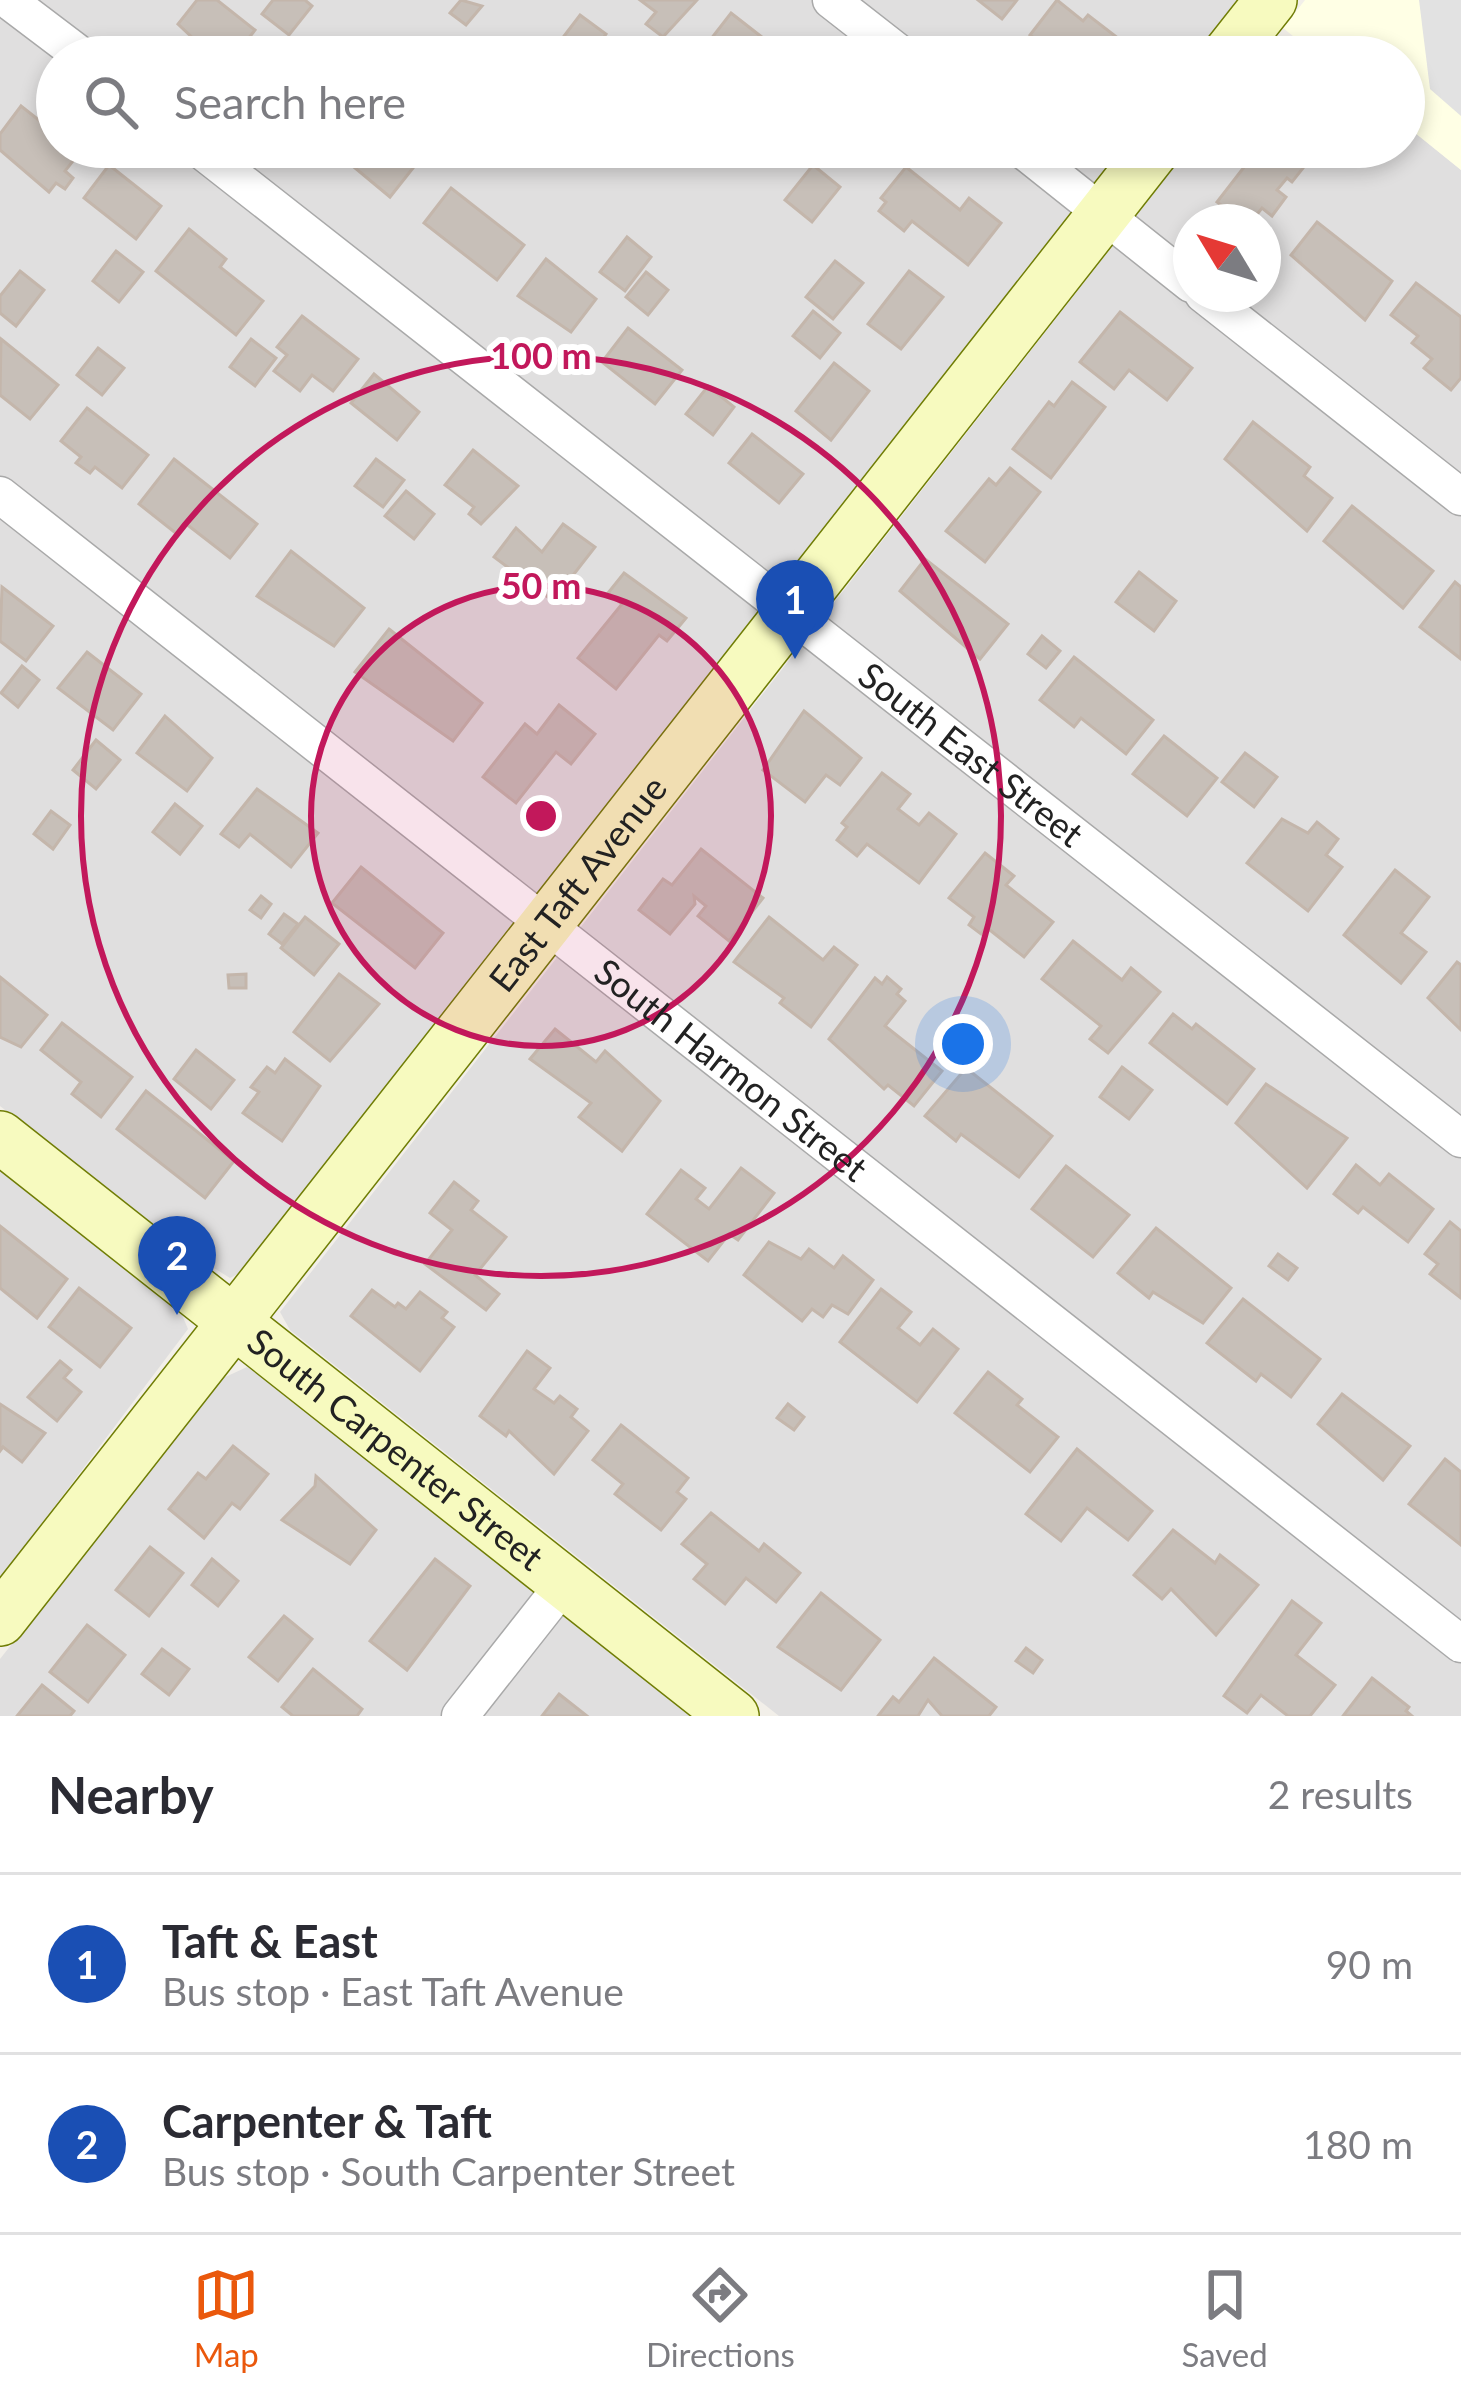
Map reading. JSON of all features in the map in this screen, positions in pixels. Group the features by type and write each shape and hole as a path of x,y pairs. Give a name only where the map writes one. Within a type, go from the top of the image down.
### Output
{"street":[{"path":"832,0 877,36"},
{"path":"1243,36 1271,0"},
{"path":"9,10 49,36"},
{"name":"South East Street","path":"224,168 1461,1139"},
{"path":"1046,168 1173,269"},
{"name":"East Taft Avenue","path":"0,1620 1140,168"},
{"path":"1226,312 1461,496"},
{"name":"South Harmon Street","path":"0,495 1461,1644"},
{"name":"South Carpenter Street","path":"0,1137 733,1716"},
{"path":"460,1716 564,1584"}],"shaded area":[{"path":"0,0 1244,0 1216,36 36,36 36,168 1112,168 246,1270 230,1278 183,1249 0,1106"},
{"path":"1305,0 1461,0 1461,170 1425,141 1425,36 1293,36 1283,28"},
{"path":"1419,0 1461,0 1461,116 1430,89"},
{"path":"1425,141 1461,170 1461,1716 779,1716 290,1330 280,1312 1174,168 1425,168"},
{"path":"0,1170 182,1315 188,1329 0,1579"},
{"path":"247,1367 700,1716 0,1716 0,1659 221,1379"}],"building":[{"path":"197,0 217,0 255,30 250,36 191,36 178,24"},
{"path":"273,0 305,0 312,6 289,35 262,14"},
{"path":"461,0 482,6 466,25 450,13"},
{"path":"640,0 697,0 664,36 646,24 656,12"},
{"path":"978,0 1017,0 1002,19"},
{"path":"1057,0 1083,21 1088,15 1115,36 1031,36"},
{"path":"731,13 760,36 713,36"},
{"path":"580,15 606,34 605,36 564,36"},
{"path":"21,106 36,118 36,168 67,168 73,178 65,189 56,183 49,192 0,150 0,134"},
{"path":"107,168 113,168 161,206 136,239 84,198"},
{"path":"355,168 413,168 390,197"},
{"path":"811,168 840,187 812,222 785,200"},
{"path":"907,168 960,210 969,198 1001,223 968,265 912,221 904,231 879,211 886,202 881,198"},
{"path":"1243,168 1303,168 1277,190 1286,197 1281,204 1220,204"},
{"path":"451,188 524,245 497,280 424,223"},
{"path":"1317,222 1392,281 1365,320 1291,255"},
{"path":"189,229 226,259 220,267 263,301 236,335 156,271"},
{"path":"627,237 651,257 625,291 600,272"},
{"path":"116,251 143,272 119,302 93,281"},
{"path":"546,259 596,299 571,332 518,296"},
{"path":"835,261 863,283 833,319 806,297"},
{"path":"20,271 44,290 16,326 0,313 0,296"},
{"path":"909,271 943,297 901,349 868,324"},
{"path":"646,272 668,290 648,315 626,297"},
{"path":"1416,283 1461,317 1461,378 1451,390 1424,368 1432,359 1412,343 1418,336 1391,315"},
{"path":"813,311 840,333 820,358 793,336"},
{"path":"1120,312 1192,368 1167,400 1129,370 1114,389 1080,362"},
{"path":"302,316 358,359 333,391 312,375 300,391 274,371 287,355 277,347"},
{"path":"628,328 682,370 655,404 602,362"},
{"path":"1,339 58,385 30,419 0,395"},
{"path":"251,339 276,358 255,386 230,367"},
{"path":"98,348 124,368 102,395 77,375"},
{"path":"834,363 869,391 831,440 796,411"},
{"path":"374,374 419,412 397,440 351,403"},
{"path":"1072,382 1105,407 1051,478 1013,449 1049,402 1054,406"},
{"path":"708,386 734,407 713,435 686,414"},
{"path":"87,408 148,455 122,488 95,467 90,473 76,463 81,457 61,441"},
{"path":"1253,422 1310,467 1304,476 1332,498 1307,531 1225,459"},
{"path":"752,434 803,474 779,503 729,463"},
{"path":"473,450 518,486 481,524 469,514 474,507 445,485"},
{"path":"174,459 257,524 230,558 185,523 177,534 139,504"},
{"path":"376,459 404,480 383,507 355,486"},
{"path":"1010,468 1040,492 985,562 946,531 989,479 996,485"},
{"path":"406,491 434,514 414,539 385,516"},
{"path":"1352,506 1433,571 1403,608 1324,541"},
{"path":"563,524 595,547 553,601 494,557 516,528 542,552"},
{"path":"291,551 364,608 334,646 257,596"},
{"path":"925,559 1008,624 980,659 900,591"},
{"path":"1139,572 1176,601 1154,631 1116,602"},
{"path":"624,573 686,618 667,641 659,635 616,689 578,658 622,604 608,593"},
{"path":"1455,582 1461,587 1461,659 1420,627"},
{"path":"2,587 53,626 26,661 0,641"},
{"path":"389,629 482,703 453,741 355,672"},
{"path":"1042,636 1060,651 1046,668 1028,654"},
{"path":"87,652 141,694 113,730 58,688"},
{"path":"1074,657 1153,720 1126,754 1081,718 1074,727 1040,700"},
{"path":"22,666 39,680 18,707 1,693"},
{"path":"559,705 595,734 571,764 556,752 516,803 483,777 525,724 537,734"},
{"path":"804,711 861,758 840,785 826,775 805,802 763,770"},
{"path":"165,716 212,758 187,791 137,753"},
{"path":"1164,736 1217,778 1187,816 1133,774"},
{"path":"96,740 120,760 96,789 73,770"},
{"path":"1245,753 1277,777 1254,807 1222,782"},
{"path":"882,773 910,794 898,809 919,825 929,813 956,834 919,883 867,844 857,856 837,840 847,827 842,823"},
{"path":"257,789 318,833 291,867 250,834 239,847 221,834"},
{"path":"175,804 202,826 180,854 153,832"},
{"path":"51,811 70,825 53,849 34,834"},
{"path":"1282,819 1308,833 1317,822 1338,839 1326,855 1342,867 1308,911 1247,863"},
{"path":"701,849 763,898 729,941 698,916 706,906 694,896 695,904 670,934 639,910 663,879 672,885"},
{"path":"985,853 1014,876 1006,885 1053,922 1024,957 986,927 981,934 969,925 974,917 949,898"},
{"path":"361,867 443,933 415,968 332,903"},
{"path":"1395,870 1429,897 1401,933 1426,952 1401,983 1344,935"},
{"path":"261,896 271,904 261,918 250,910"},
{"path":"284,914 298,924 282,944 269,934"},
{"path":"305,917 339,944 314,975 281,948"},
{"path":"769,917 823,960 834,947 857,965 811,1027 780,1003 784,998 734,962"},
{"path":"1073,941 1122,980 1131,968 1160,992 1108,1053 1090,1039 1101,1026 1042,979"},
{"path":"1457,962 1461,965 1461,1030 1428,998"},
{"path":"246,974 246,988 229,988 228,975"},
{"path":"339,974 379,1004 330,1061 294,1032"},
{"path":"0,977 47,1015 21,1047 0,1037"},
{"path":"887,977 901,989 897,994 905,1001 885,1026 942,1071 914,1106 888,1085 884,1089 829,1039 875,978 882,984"},
{"path":"1173,1014 1192,1029 1196,1024 1254,1069 1227,1104 1150,1043"},
{"path":"62,1023 132,1077 101,1117 72,1094 81,1082 41,1050"},
{"path":"555,1029 596,1062 605,1051 660,1101 622,1151 579,1117 591,1103 530,1059"},
{"path":"196,1050 234,1080 211,1109 174,1079"},
{"path":"285,1059 320,1086 282,1141 243,1113 259,1092 251,1087 267,1067 275,1073"},
{"path":"1122,1067 1152,1090 1129,1119 1100,1097"},
{"path":"966,1068 1052,1136 1019,1177 961,1134 956,1141 925,1116"},
{"path":"1266,1084 1347,1138 1307,1188 1236,1123"},
{"path":"146,1091 234,1161 205,1198 117,1129"},
{"path":"1356,1165 1380,1185 1389,1174 1433,1209 1408,1242 1363,1207 1358,1213 1334,1194"},
{"path":"1066,1166 1129,1215 1093,1257 1032,1209"},
{"path":"741,1168 774,1193 738,1240 729,1234 708,1261 647,1214 681,1170 705,1188 696,1199 709,1209"},
{"path":"454,1182 478,1201 471,1210 506,1237 475,1275 499,1294 486,1310 425,1264 452,1230 430,1213"},
{"path":"1450,1222 1461,1231 1461,1298 1430,1274 1438,1264 1425,1254"},
{"path":"0,1226 67,1279 37,1318 0,1288"},
{"path":"1156,1228 1231,1288 1203,1323 1153,1292 1149,1298 1118,1273"},
{"path":"769,1242 801,1259 809,1249 834,1268 843,1256 873,1280 848,1314 832,1305 823,1317 812,1309 802,1321 744,1275"},
{"path":"1278,1254 1297,1268 1288,1280 1269,1266"},
{"path":"79,1288 131,1328 100,1367 49,1327"},
{"path":"881,1289 911,1312 898,1328 920,1345 933,1329 958,1349 917,1402 840,1342"},
{"path":"372,1290 395,1307 398,1303 406,1309 420,1292 447,1312 442,1318 454,1327 420,1371 351,1316"},
{"path":"1243,1299 1320,1359 1291,1397 1261,1374 1256,1381 1207,1343"},
{"path":"527,1351 550,1368 534,1389 554,1403 560,1396 577,1409 571,1417 588,1431 554,1474 509,1431 506,1436 480,1416"},
{"path":"60,1361 71,1370 64,1378 81,1392 57,1421 28,1397"},
{"path":"988,1372 1022,1399 1017,1405 1058,1437 1030,1472 955,1413"},
{"path":"1342,1394 1410,1446 1383,1480 1318,1424"},
{"path":"0,1404 45,1433 22,1462 3,1447 0,1451"},
{"path":"788,1404 804,1417 794,1430 777,1418"},
{"path":"621,1425 688,1478 677,1492 686,1499 661,1530 615,1494 623,1484 593,1460"},
{"path":"233,1446 268,1474 240,1509 232,1503 204,1538 169,1509 198,1473 206,1479"},
{"path":"1077,1449 1152,1511 1128,1540 1087,1508 1061,1541 1026,1514"},
{"path":"1445,1459 1461,1472 1461,1545 1409,1504"},
{"path":"316,1476 376,1530 350,1564 282,1520 315,1486"},
{"path":"711,1513 759,1551 764,1544 800,1573 776,1602 746,1578 725,1604 694,1579 707,1564 682,1544"},
{"path":"1173,1530 1215,1563 1220,1555 1258,1585 1216,1635 1171,1589 1162,1599 1134,1575"},
{"path":"150,1547 183,1573 149,1616 116,1590"},
{"path":"212,1559 238,1581 218,1606 192,1585"},
{"path":"435,1559 470,1586 407,1670 370,1641"},
{"path":"821,1593 880,1640 841,1690 778,1647"},
{"path":"1292,1601 1321,1623 1296,1655 1335,1685 1310,1716 1288,1716 1261,1695 1247,1713 1224,1696"},
{"path":"284,1616 312,1639 278,1681 249,1657"},
{"path":"87,1625 125,1655 88,1702 50,1672"},
{"path":"1026,1648 1042,1660 1033,1673 1016,1661"},
{"path":"162,1649 189,1669 169,1695 142,1674"},
{"path":"934,1658 996,1707 989,1716 942,1716 928,1700 918,1716 878,1716 893,1697 899,1702"},
{"path":"313,1669 362,1709 357,1716 293,1716 282,1707"},
{"path":"1372,1678 1409,1707 1406,1711 1412,1716 1343,1716"},
{"path":"42,1685 74,1711 70,1716 17,1716"},
{"path":"559,1694 587,1716 542,1716"}],"place":[{"name":"Taft & East","path":"795,659"},
{"name":"Carpenter & Taft","path":"177,1315"}]}
